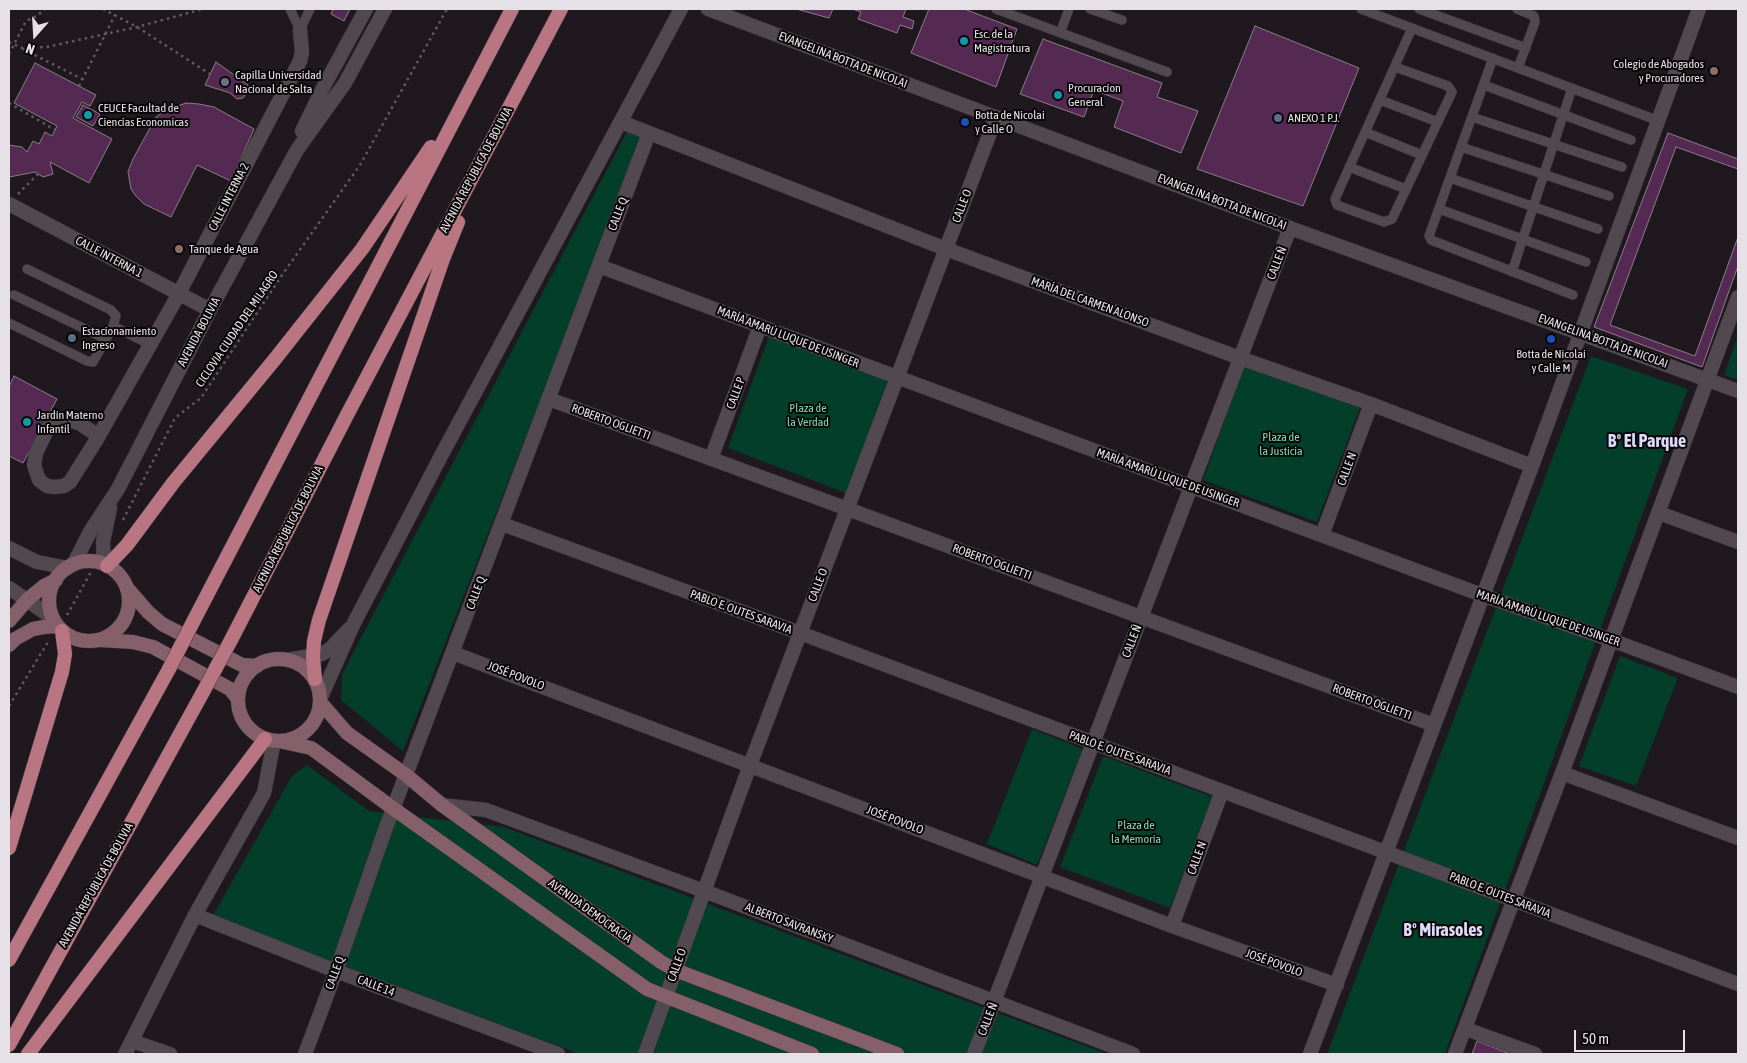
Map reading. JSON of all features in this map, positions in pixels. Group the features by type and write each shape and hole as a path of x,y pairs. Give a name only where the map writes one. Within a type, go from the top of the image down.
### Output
{"main road":[{"path":"9,960 169,669 512,9"},
{"name":"AVENIDA REPÚBLICA DE BOLIVIA","path":"9,1045 231,640 561,9"},
{"path":"103,564 127,545 172,483 275,359 362,249 468,92"},
{"path":"28,1054 274,741 294,739 313,725 318,715 321,700 315,680 313,657 319,620 443,259 483,159"},
{"path":"9,621 26,600 56,580 71,566 85,562 103,564 122,580 148,612 162,624 242,665 257,666"},
{"path":"9,848 62,672 65,654 50,608 49,599 51,589 56,580"},
{"path":"98,640 108,636 123,622 128,611 127,588"},
{"path":"9,645 28,631 57,625 70,636 79,639 133,642 153,647 230,689 238,699"},
{"path":"315,680 308,670 287,660 267,661 257,666 244,680 238,699 240,712 245,724 254,733 274,741 311,748 647,989 665,998 812,1054"},
{"name":"AVENIDA DEMOCRACIA","path":"321,700 347,733 661,962 675,970 897,1054"}],"street":[{"name":"AVENIDA BOLIVIA","path":"282,177 320,94 366,9"},
{"name":"AVENIDA BOLIVIA","path":"71,566 91,530 118,489 210,310 282,177 309,132 345,83 385,9"},
{"path":"321,700 354,623 441,456 681,9"},
{"name":"EVANGELINA BOTTA DE NICOLAI","path":"708,9 1290,228 1738,391"},
{"path":"1310,1054 1532,466 1699,9"},
{"name":"CALLE INTERNA 2","path":"97,439 94,433 79,423 68,420 56,420 48,428 36,453 34,465 39,480 47,486 54,487 64,486 70,482 97,439 179,294 300,61 302,52 300,30"},
{"name":"CALLE O","path":"645,1054 750,765 996,117"},
{"name":"MARÍA DEL CARMEN ALONSO","path":"622,122 946,248 1240,358 1371,404 1532,466"},
{"name":"CALLE Q","path":"304,1054 336,971 406,775 649,133"},
{"name":"CALLE INTERNA 1","path":"13,200 210,310"},
{"name":"CALLE Ñ","path":"974,1054 1290,228"},
{"name":"MARÍA AMARÚ LUQUE DE USINGER","path":"599,266 1482,595 1738,687"},
{"path":"1456,1054 1659,513 1738,296"},
{"name":"CALLE P","path":"711,459 760,326"},
{"name":"ROBERTO OGLIETTI","path":"549,399 1434,724"},
{"name":"CALLE N","path":"1322,535 1371,404"},
{"name":"AVENIDA BOLIVIA","path":"103,564 104,530 118,489"},
{"path":"1659,513 1738,542"},
{"name":"PABLO E. OUTES SARAVIA","path":"502,524 1222,790 1738,984"},
{"path":"9,548 37,562 71,566"},
{"path":"9,588 57,625"},
{"path":"287,660 313,657 330,649 354,623"},
{"name":"JOSÉ POVOLO","path":"453,653 1172,926 1337,985"},
{"path":"125,1054 195,915 264,793 274,741"},
{"path":"1562,772 1738,838"},
{"name":"CALLE N","path":"1172,926 1222,790"},
{"name":"ALBERTO SAVRANSKY","path":"442,804 486,810 1133,1054"},
{"name":"CALLE 14","path":"195,915 336,971 558,1054"},
{"path":"1466,1029 1535,1054"},
{"path":"132,1041 170,1054"}],"lane":[{"path":"290,9 300,30"},
{"path":"300,30 310,9"},
{"path":"996,9 1167,72"},
{"path":"1060,33 1069,9"},
{"path":"1090,9 1122,20"},
{"path":"1360,9 1658,121"},
{"path":"1419,9 1526,48"},
{"path":"1516,9 1534,16 1535,22 1518,68"},
{"path":"1395,67 1448,86 1452,92 1392,219 1384,222 1337,205 1335,199 1412,28"},
{"path":"1493,58 1429,236 1431,240 1573,296"},
{"path":"1484,85 1631,140"},
{"path":"1512,272 1572,88"},
{"path":"1380,100 1438,122"},
{"path":"1472,117 1622,167"},
{"path":"1365,132 1422,155"},
{"path":"1461,147 1609,196"},
{"path":"1349,167 1406,189"},
{"path":"1450,178 1598,229"},
{"path":"1439,209 1586,262"},
{"path":"9,323 86,361 93,362 113,326 116,316 111,310 27,269"},
{"path":"14,295 106,339"},
{"path":"113,326 151,344"}],"path":[{"path":"9,54 26,21 37,16 45,9"},
{"path":"103,9 137,27 210,74"},
{"path":"79,86 115,15 114,9"},
{"path":"22,48 47,48 203,9"},
{"name":"CICLOVIA CIUDAD DEL MILAGRO","path":"121,524 175,418 201,398 282,275 351,178 447,9"},
{"path":"9,42 82,79"},
{"path":"9,103 55,130"},
{"path":"13,200 38,174"},
{"path":"9,706 57,625 64,620 103,564"}],"green space":[{"path":"629,128 644,135 403,751 341,700 342,674"},
{"path":"1738,335 1738,380 1724,375"},
{"name":"Plaza de la Verdad","path":"769,336 888,380 846,493 728,448"},
{"path":"1591,356 1688,389 1445,1054 1327,1054"},
{"name":"Plaza de la Justicia","path":"1245,364 1360,408 1317,522 1203,480"},
{"path":"1620,656 1678,678 1636,786 1579,766"},
{"path":"1032,729 1083,749 1037,865 987,844"},
{"name":"Plaza de la Memoria","path":"1103,756 1213,797 1170,908 1060,867"},
{"path":"307,765 369,811 504,827 1107,1054 580,1054 212,917 292,776"}],"building":[{"path":"333,9 350,9 344,21 331,14"},
{"path":"796,9 833,9 829,18"},
{"path":"852,9 906,9 903,17 914,21 912,29 900,25 897,33 858,19 861,12"},
{"name":"Esc. de la Magistratura","path":"929,9 964,9 1017,29 996,87 911,53"},
{"name":"ANEXO 1 P.J.","path":"1255,26 1359,68 1303,206 1197,169"},
{"name":"Procuracíon General","path":"1043,39 1162,83 1157,97 1198,111 1181,153 1114,127 1123,101 1094,90 1084,117 1020,94"},
{"name":"Capilla Universidad Nacional de Salta","path":"216,62 248,85 248,91 243,98 237,99 230,93 205,85"},
{"path":"35,63 96,95 90,106 82,102 73,118 112,139 89,183 50,162 53,174 43,177 35,172 9,177 9,145 22,147 27,152 33,141 39,144 45,132 52,136 57,126 14,103"},
{"path":"186,103 214,107 254,129 231,181 197,165 171,217 144,204 136,196 131,189 128,172 156,117 166,110"},
{"name":"CEUCE Facultad de Ciencias Economicas","path":"83,105 100,114 93,126 76,117"},
{"path":"1668,133 1738,159 1738,266 1702,367 1594,327"},
{"path":"1676,147 1738,169 1738,237 1695,356 1610,325"},
{"name":"Jardín Materno Infantil","path":"14,376 57,399 23,463 9,456 9,387"},
{"path":"1477,1041 1511,1054 1472,1054"}],"place":[{"name":"Esc. de la Magistratura","path":"964,41"},
{"name":"Colegio de Abogados y Procuradores","path":"1714,71"},
{"name":"Capilla Universidad Nacional de Salta","path":"225,82"},
{"name":"Procuracíon General","path":"1058,95"},
{"name":"CEUCE Facultad de Ciencias Economicas","path":"88,115"},
{"name":"ANEXO 1 P.J.","path":"1278,118"},
{"name":"Botta de Nicolai y Calle O","path":"965,122"},
{"name":"Tanque de Agua","path":"179,249"},
{"name":"Estacionamiento Ingreso","path":"72,338"},
{"name":"Botta de Nicolai y Calle M","path":"1551,339"},
{"name":"Jardín Materno Infantil","path":"27,422"}],"district":[{"name":"Bº El Parque","path":"1647,441"},
{"name":"Bº Mirasoles","path":"1443,930"}]}
